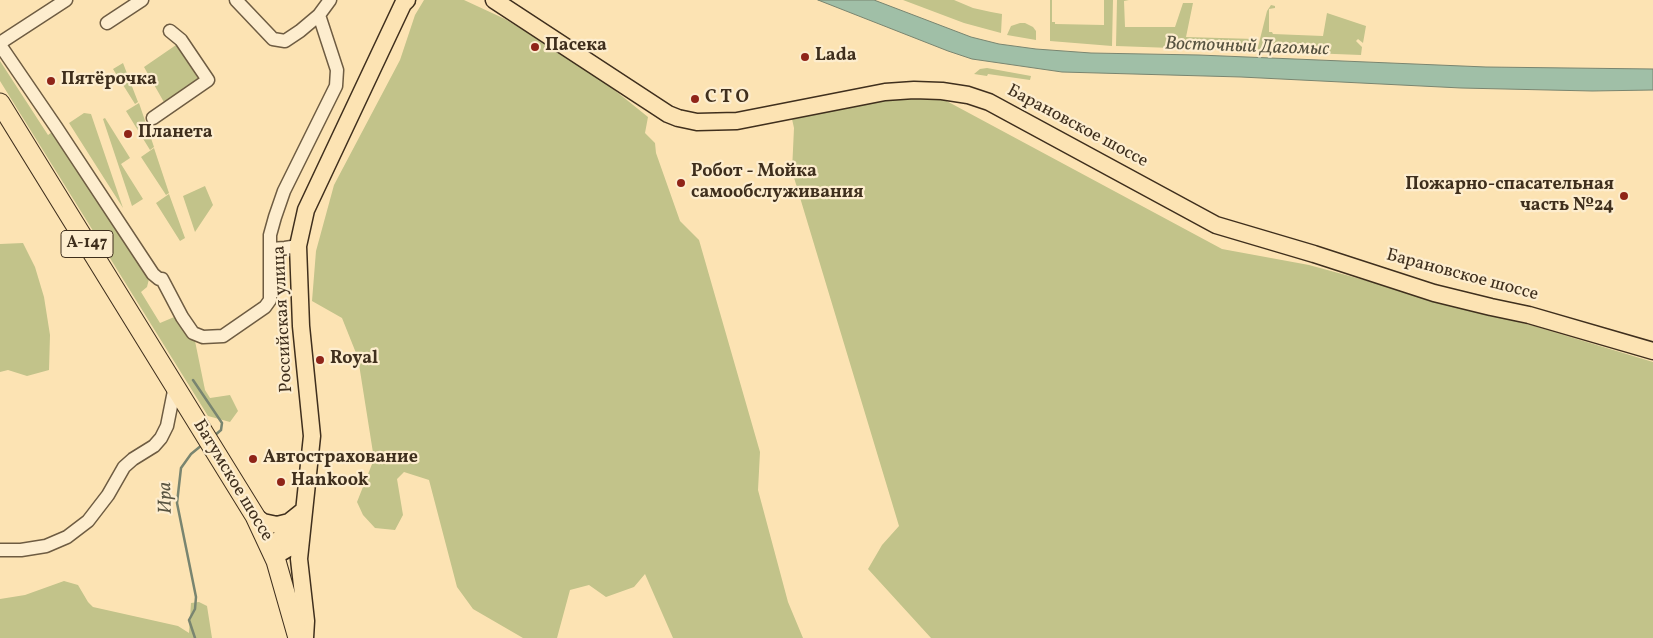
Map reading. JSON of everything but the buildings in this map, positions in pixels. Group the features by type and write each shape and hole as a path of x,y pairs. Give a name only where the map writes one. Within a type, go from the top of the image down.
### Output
{"highway":[{"name":"Батумское шоссе","path":"0,103 256,516 273,551 298,638"}],"main road":[{"name":"Российская улица","path":"305,638 306,622 299,559 312,436 301,326 298,246 306,210 407,0"},
{"name":"Барановское шоссе","path":"494,0 668,114 678,118 697,122 737,122 885,92 933,90 968,95 990,102 1216,225 1434,293 1529,315 1653,351"},
{"path":"256,516 263,522 277,525 289,522 304,510"},
{"path":"273,551 277,541 298,521 304,510"}],"street":[{"path":"66,0 0,44 153,274 162,279 182,317 193,333 203,337 223,336 265,307 270,300 270,235 284,191 336,86 337,70 319,15"},
{"path":"107,23 142,0"},
{"path":"236,0 273,39 285,40 300,32 319,15 330,0"},
{"path":"153,118 208,80 181,40 170,31"},
{"path":"270,248 298,246"},
{"name":"Батумское шоссе","path":"0,550 21,550 46,546 67,537 88,521 108,495 124,467 154,446 162,438 167,426 175,386"}],"green space":[{"path":"424,0 464,0 505,19 592,72 648,117 645,133 655,143 656,153 680,221 699,240 760,452 758,490 788,602 803,638 673,638 645,574 634,587 606,597 589,585 570,590 557,638 523,638 473,609 457,587 429,480 404,472 397,479 403,515 395,530 375,528 363,515 357,502 374,459 358,358 342,318 312,301 316,251 334,185 400,60 415,15"},
{"path":"903,0 954,0 973,8 1002,14 1001,33 964,23"},
{"path":"1050,0 1052,0 1052,22 1055,22 1055,24 1104,25 1104,0 1113,0 1112,46 1050,41"},
{"path":"1117,0 1129,0 1124,1 1125,27 1175,27 1183,3 1193,3 1186,37 1255,39 1255,51 1116,46"},
{"path":"1271,5 1275,6 1275,8 1269,9 1269,32 1273,34 1323,36 1327,13 1366,26 1363,43 1358,39 1356,41 1362,47 1361,55 1257,51 1267,11"},
{"path":"1020,23 1033,27 1036,31 1036,40 1007,35 1011,26"},
{"path":"176,45 199,80 165,104 144,67"},
{"path":"0,61 48,135 55,130 150,275 147,287 141,292 160,323 179,315 195,341 205,390 210,398 230,395 238,411 230,422 208,416 0,81"},
{"path":"123,63 138,102 135,104 113,69"},
{"path":"987,68 1031,76 1030,80 974,74 980,69"},
{"path":"892,97 941,98 1222,249 1309,265 1537,327 1653,362 1653,638 931,638 868,569 882,545 899,526 792,171 794,128 792,119"},
{"path":"139,103 154,147 150,150 126,111"},
{"path":"84,113 91,114 123,208 69,123"},
{"path":"105,118 130,158 121,164 143,199 132,206 103,119"},
{"path":"154,148 169,193 166,195 141,157"},
{"path":"205,186 213,205 195,232 183,196"},
{"path":"169,194 185,238 180,241 156,203"},
{"path":"23,243 35,267 44,297 50,335 49,370 27,376 8,370 0,372 0,244"},
{"path":"64,581 78,585 93,607 178,626 189,633 191,603 199,602 207,606 212,638 0,638 0,599 25,595"}],"shaded area":[{"path":"818,0 874,0 971,37 999,44 1036,49 1091,53 1199,55 1486,67 1653,69 1653,90 1592,91 1461,88 1241,77 1062,72 972,59"}],"waterway":[{"name":"Ира","path":"193,380 222,423 221,430 214,436"},
{"name":"Ира","path":"195,638 189,620 195,609 196,597 177,503 181,468 191,454 202,445"}],"place":[{"name":"Пасека","path":"535,47"},
{"name":"Lada","path":"805,57"},
{"name":"Пятёрочка","path":"51,81"},
{"name":"С Т О","path":"695,99"},
{"name":"Планета","path":"128,134"},
{"name":"Робот - Мойка самообслуживания","path":"681,183"},
{"name":"Пожарно-спасательная часть №24","path":"1624,196"},
{"name":"Royal","path":"320,360"},
{"name":"Автострахование","path":"253,459"},
{"name":"Hankook","path":"281,482"}],"water label":[{"name":"Восточный Дагомыс","path":"1247,48"}]}
